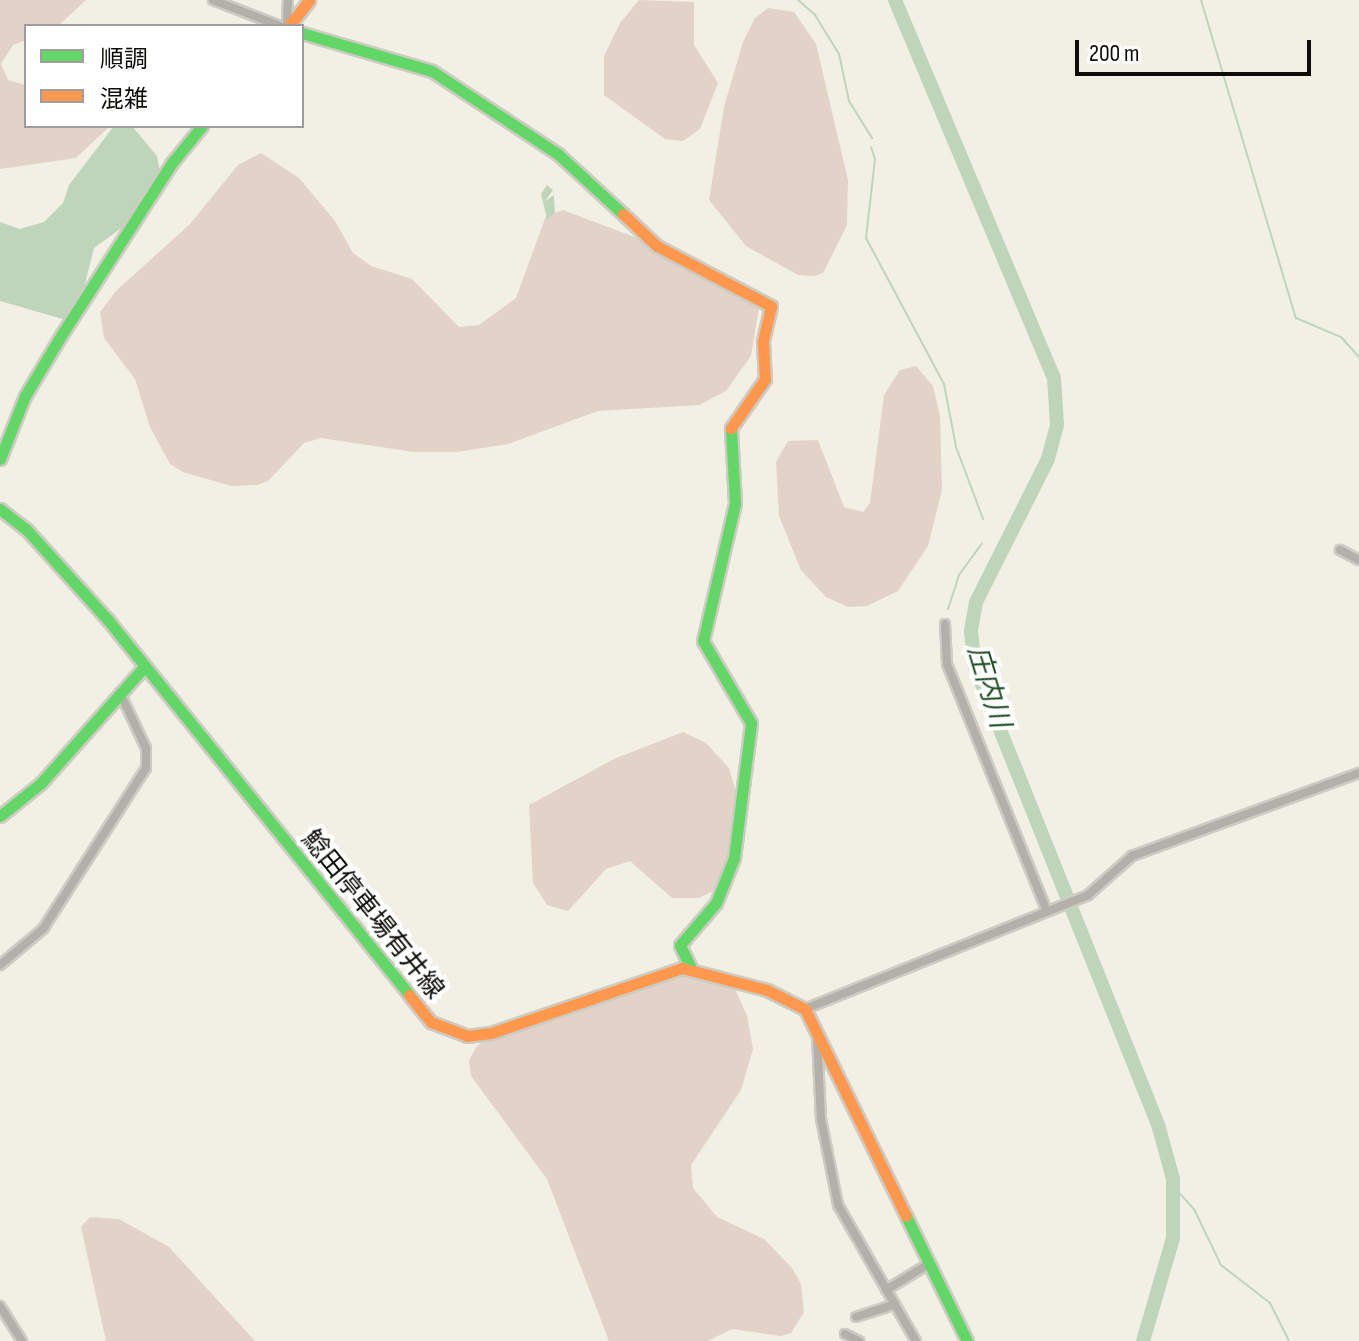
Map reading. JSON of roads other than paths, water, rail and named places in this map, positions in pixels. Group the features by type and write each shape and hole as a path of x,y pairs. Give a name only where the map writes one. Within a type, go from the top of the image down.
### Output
{"street":[{"path":"213,0 275,24"},
{"path":"288,0 288,24"},
{"path":"290,24 309,0"},
{"path":"304,34 432,71 558,154 657,246 771,306 763,342 765,379 731,424 735,503 703,635 708,656 747,708 751,723 734,858 716,903 680,945 691,968"},
{"path":"0,459 25,396 62,334 171,164 200,128"},
{"name":"鯰田停車場有井線","path":"0,509 53,558 404,991 439,1027 467,1036 491,1033 670,970 691,968 767,990 805,1009"},
{"path":"1340,550 1359,560"},
{"path":"945,624 947,664 1049,911"},
{"path":"0,816 41,783 144,667"},
{"path":"0,965 17,945 43,929 146,768 146,748 120,693"},
{"path":"967,1341 805,1009 1088,895 1132,856 1359,773"},
{"path":"816,1027 821,1119 838,1205 916,1341"},
{"path":"886,1290 930,1263"},
{"path":"856,1317 894,1305"},
{"path":"0,1306 22,1341"},
{"path":"845,1334 859,1341"}],"waterway":[{"path":"798,0 815,15 839,54 849,101 872,138"},
{"name":"庄内川","path":"895,0 1054,378 1057,425 1048,459 976,602 971,631 975,667 1159,1128 1173,1179 1173,1238 1143,1341"},
{"path":"1201,0 1296,318 1341,337 1359,357"},
{"path":"871,147 875,159 866,238 944,384 956,447 983,519"},
{"path":"948,609 959,575 982,543"},
{"path":"1174,1187 1194,1209 1221,1265 1270,1303 1289,1341"}]}
